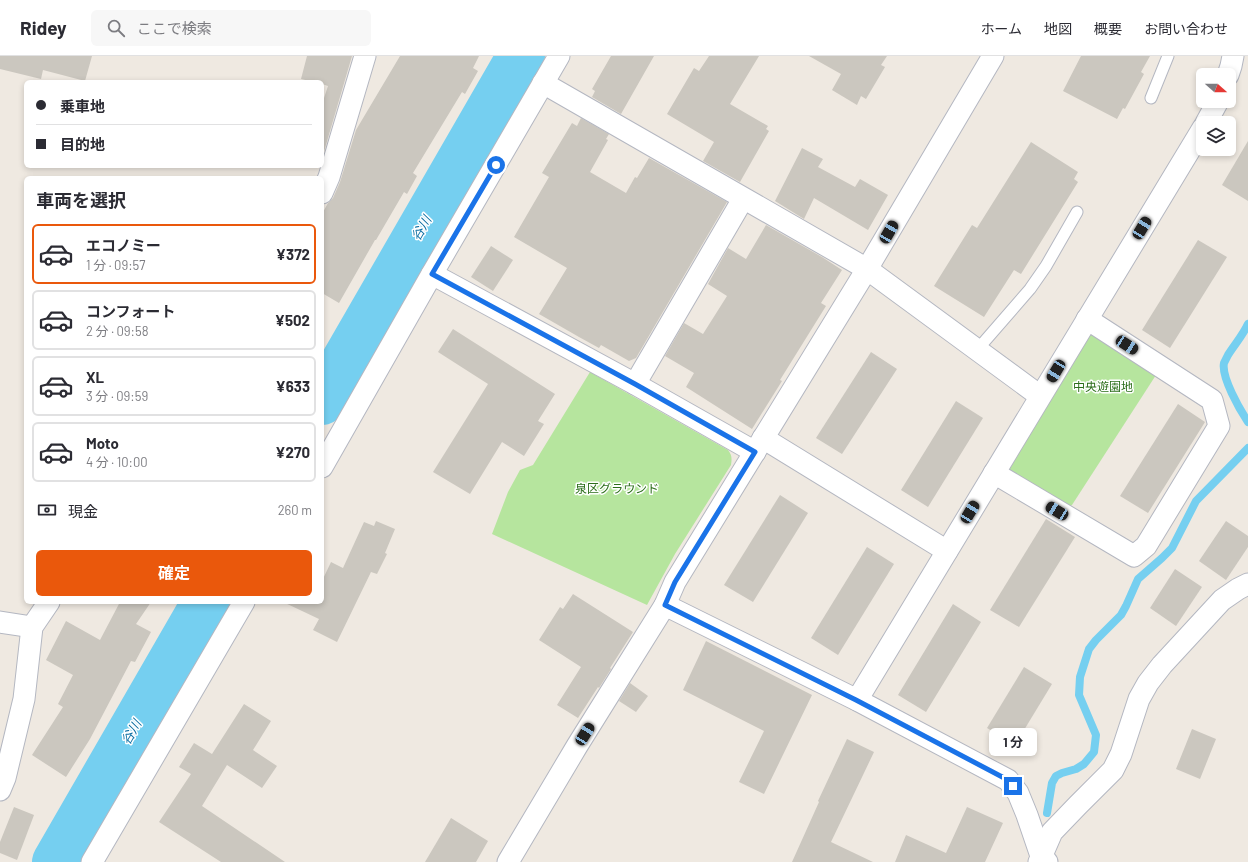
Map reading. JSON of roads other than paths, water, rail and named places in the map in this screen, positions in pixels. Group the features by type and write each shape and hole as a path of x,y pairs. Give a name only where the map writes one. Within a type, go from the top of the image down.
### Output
{"street":[{"path":"324,189 330,177 365,56"},
{"path":"324,463 559,56"},
{"path":"508,862 577,746 665,605 675,582 867,269 993,56"},
{"path":"1230,68 1233,56"},
{"path":"543,83 867,269 1040,396"},
{"path":"856,700 1196,140"},
{"path":"635,384 744,199"},
{"path":"432,274 635,384 759,445 947,551"},
{"path":"994,473 1134,556 1146,546 1219,426 1212,400 1087,319"},
{"path":"1042,860 1052,832 1113,770 1139,700 1148,683 1162,665 1222,600 1248,584"},
{"path":"0,790 5,778 24,699 32,627 48,604"},
{"path":"92,862 243,604"},
{"path":"665,605 856,700 1008,780 1018,793 1042,860"},
{"path":"0,622 32,627"}],"lane":[{"path":"1151,98 1168,56"},
{"path":"977,350 1030,289 1046,266 1077,212"}],"waterway":[{"name":"谷川","path":"324,398 521,56"},
{"path":"1248,324 1224,363 1225,376 1228,385 1240,410 1248,422"},
{"path":"1047,813 1052,783 1056,776 1076,769 1084,764 1094,752 1096,735 1079,695 1080,677 1089,649 1121,615 1138,579 1172,548 1196,501 1248,448"},
{"name":"谷川","path":"56,862 205,604"}],"park label":[{"name":"中央遊園地","path":"1103,387"},
{"name":"泉区グラウンド","path":"617,489"}]}
